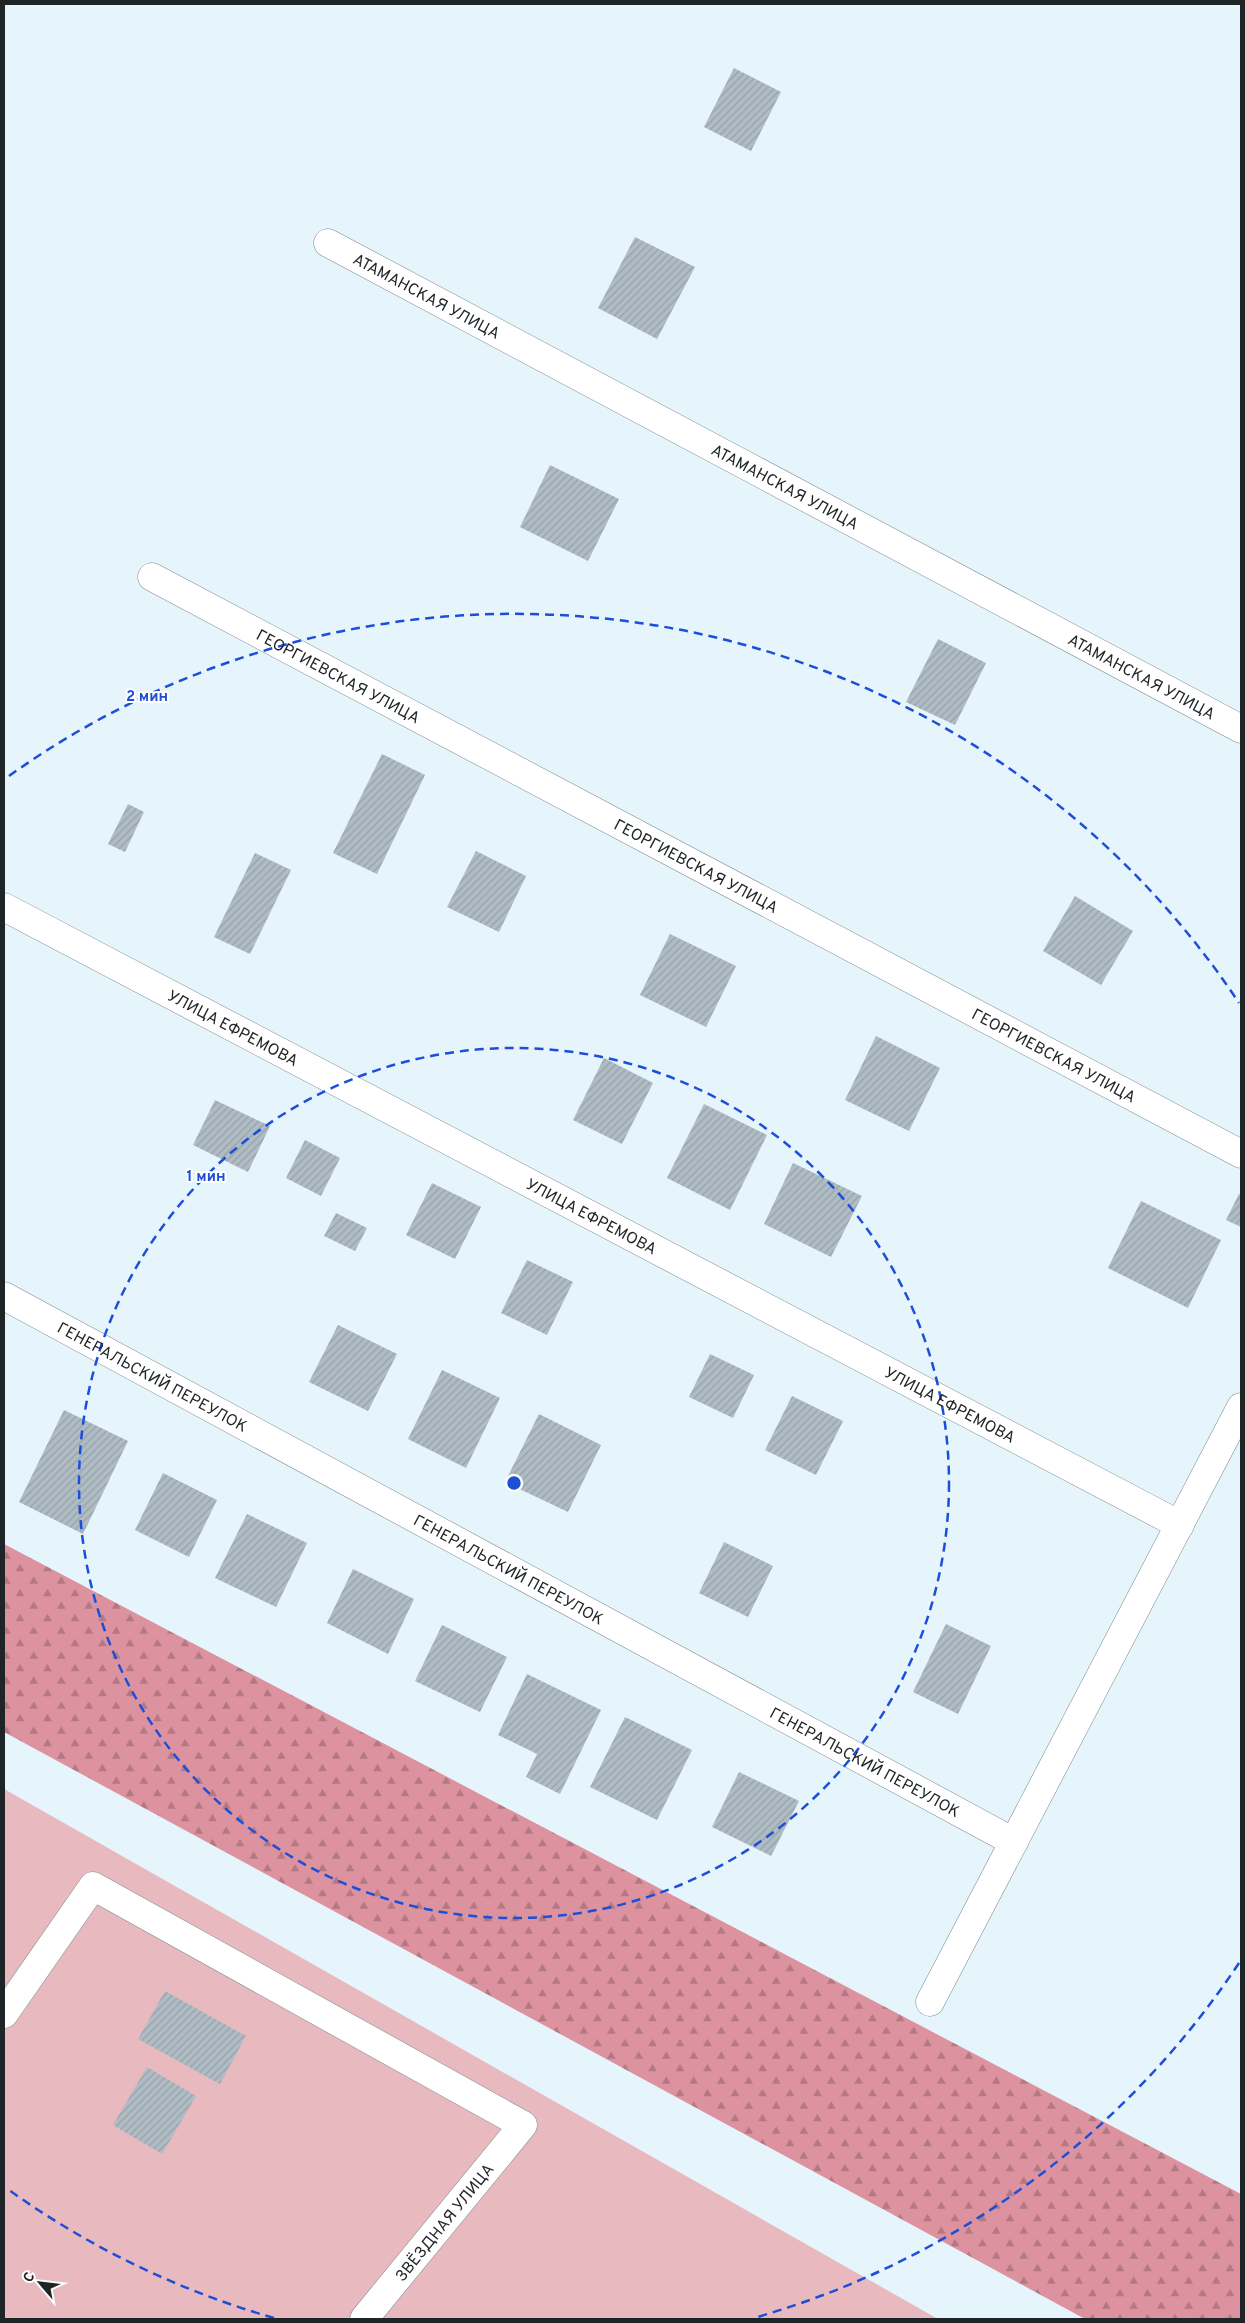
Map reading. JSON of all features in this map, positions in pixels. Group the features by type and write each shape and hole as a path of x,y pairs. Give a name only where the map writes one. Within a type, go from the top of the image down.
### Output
{"street":[{"name":"АТАМАНСКАЯ УЛИЦА","path":"328,243 1241,729"},
{"name":"ГЕОРГИЕВСКАЯ УЛИЦА","path":"152,577 1241,1154"},
{"name":"УЛИЦА ЕФРЕМОВА","path":"4,907 1180,1525"},
{"name":"ГЕНЕРАЛЬСКИЙ ПЕРЕУЛОК","path":"4,1296 1014,1842"},
{"path":"930,2002 1241,1407"},
{"name":"ЗВЁЗДНАЯ УЛИЦА","path":"4,2014 93,1886 523,2125 364,2319"}],"shaded area":[{"path":"4,1789 938,2319 4,2319"}],"green space":[{"path":"4,1544 1241,2194 1241,2319 1085,2319 4,1732"}],"building":[{"path":"734,68 781,92 751,151 704,127"},
{"path":"635,237 695,267 657,339 598,308"},
{"path":"550,465 619,499 588,561 520,527"},
{"path":"938,639 986,663 955,725 906,702"},
{"path":"382,754 425,775 377,874 333,853"},
{"path":"128,804 144,812 125,852 108,844"},
{"path":"476,851 526,876 499,932 447,907"},
{"path":"255,853 291,870 250,954 214,937"},
{"path":"1075,896 1133,931 1101,985 1043,951"},
{"path":"670,934 736,966 706,1027 640,995"},
{"path":"876,1036 940,1068 909,1131 845,1100"},
{"path":"604,1058 653,1083 622,1144 573,1120"},
{"path":"215,1100 270,1126 248,1172 193,1145"},
{"path":"704,1104 767,1135 730,1210 667,1178"},
{"path":"305,1140 340,1158 321,1196 286,1178"},
{"path":"793,1163 862,1196 831,1257 764,1224"},
{"path":"432,1183 481,1207 455,1259 406,1235"},
{"path":"1239,1194 1241,1195 1241,1227 1226,1220"},
{"path":"1141,1201 1221,1240 1188,1308 1108,1268"},
{"path":"336,1213 367,1228 355,1251 324,1236"},
{"path":"527,1260 573,1282 547,1335 501,1313"},
{"path":"338,1325 397,1354 368,1411 309,1382"},
{"path":"710,1354 754,1375 733,1418 689,1397"},
{"path":"442,1370 500,1398 466,1468 408,1439"},
{"path":"792,1396 843,1421 816,1475 765,1450"},
{"path":"64,1410 128,1441 83,1534 19,1502"},
{"path":"539,1414 601,1445 568,1512 505,1482"},
{"path":"163,1473 217,1500 189,1557 135,1530"},
{"path":"247,1514 307,1543 276,1607 215,1578"},
{"path":"724,1542 773,1566 748,1617 699,1593"},
{"path":"353,1569 414,1599 388,1654 327,1623"},
{"path":"946,1624 991,1646 958,1714 913,1692"},
{"path":"442,1625 507,1657 480,1712 415,1681"},
{"path":"527,1674 601,1710 560,1794 526,1777 537,1754 498,1735"},
{"path":"625,1717 692,1750 657,1820 590,1787"},
{"path":"739,1772 799,1801 771,1856 712,1827"},
{"path":"165,1991 246,2036 220,2084 138,2039"},
{"path":"147,2067 196,2096 162,2154 113,2125"}]}
